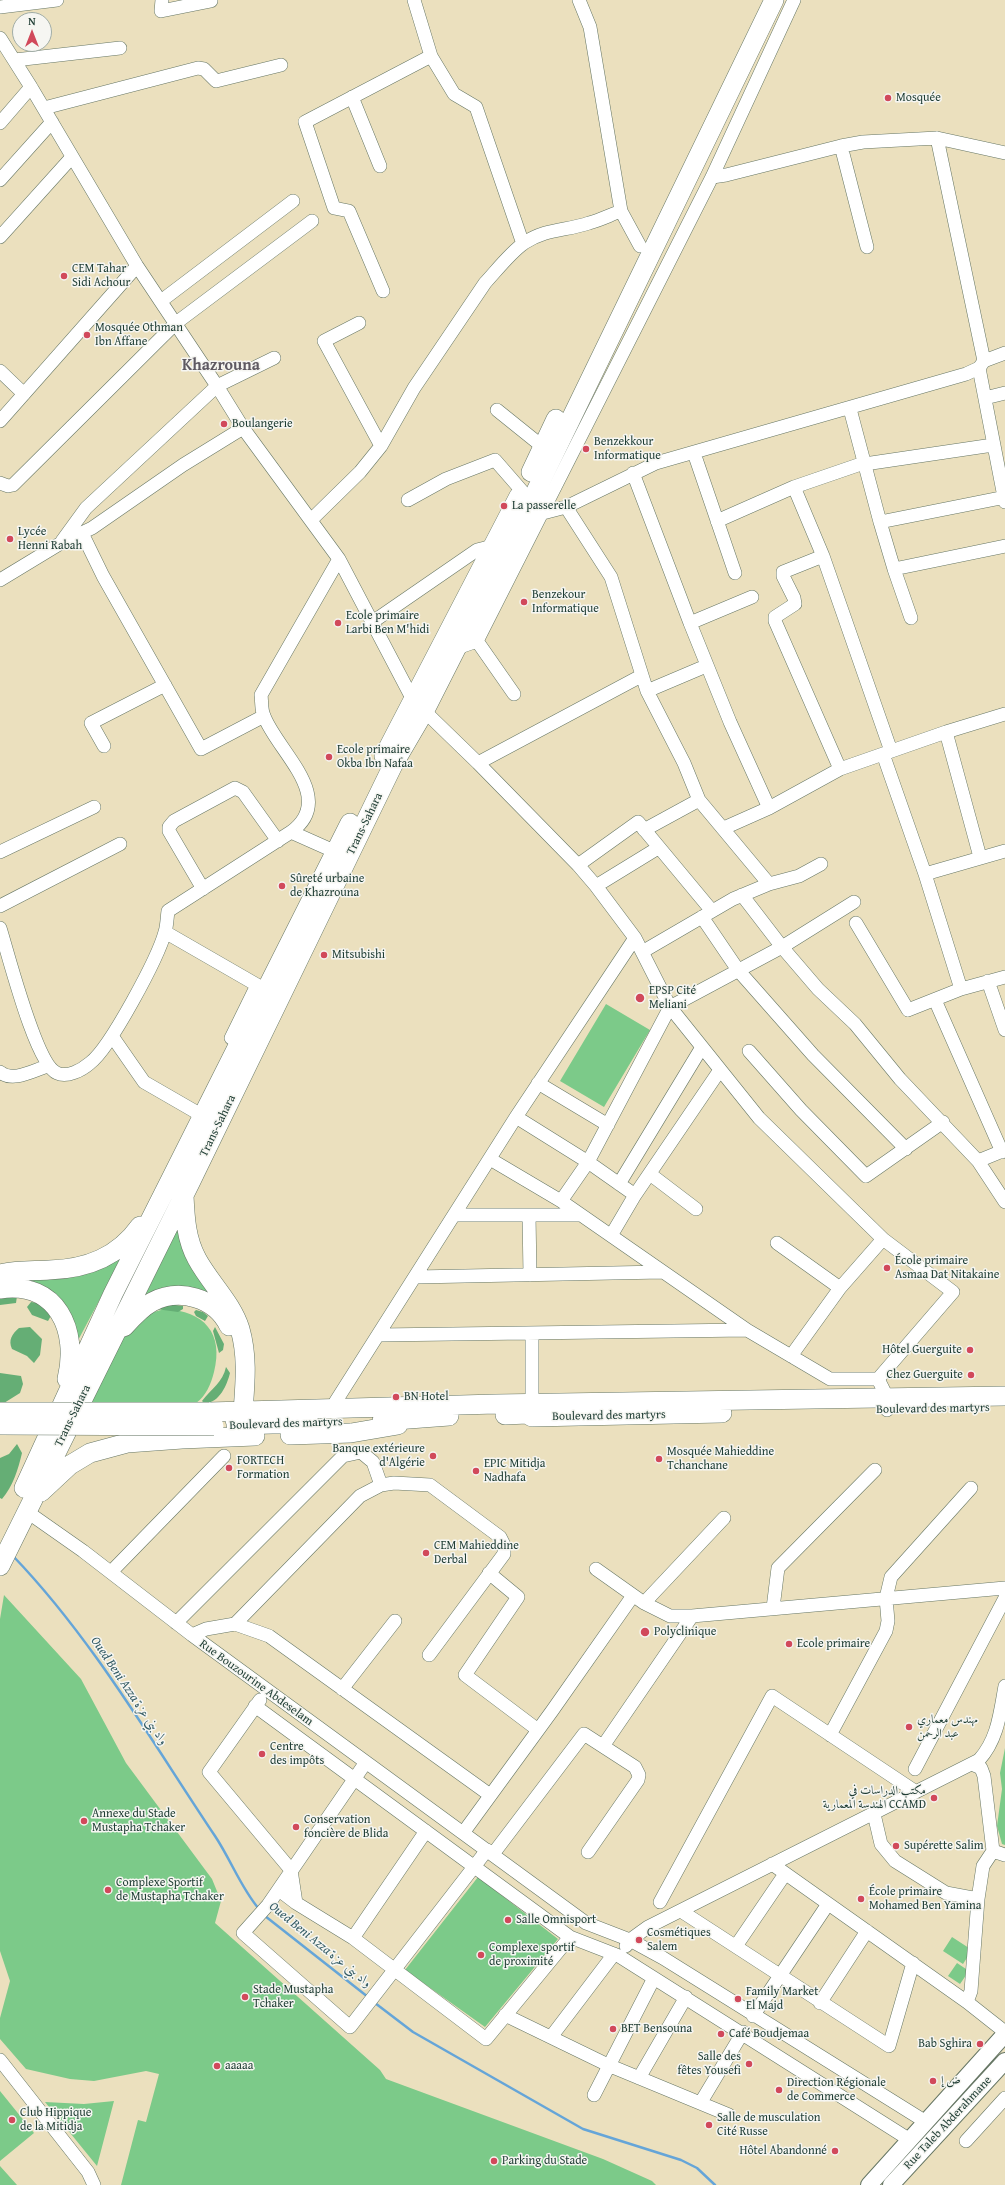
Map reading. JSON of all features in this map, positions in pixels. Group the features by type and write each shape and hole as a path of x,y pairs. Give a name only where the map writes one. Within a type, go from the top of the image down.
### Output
{"highway":[{"path":"0,1565 5,1539 60,1405 113,1294 174,1186 336,852 418,706 493,546 522,491 761,0"},
{"path":"418,706 457,648 536,490 774,0"},
{"name":"Trans-Sahara","path":"5,1539 29,1506 110,1343 174,1186 393,765 418,706"},
{"path":"0,1274 77,1267 98,1261 119,1249 174,1186"},
{"path":"0,1425 240,1417 241,1388 246,1360 240,1329 228,1305 192,1248 174,1186"},
{"path":"0,1289 21,1288 41,1296 58,1309 66,1321 70,1339 70,1355 68,1372 64,1381 60,1405"},
{"path":"110,1343 139,1311 152,1302 170,1295 189,1296 203,1301 216,1308 224,1317 232,1332 241,1388 264,1405 275,1410"},
{"path":"212,1419 221,1406 241,1388"},
{"name":"Boulevard des martyrs","path":"240,1417 423,1420 458,1415 527,1414 532,1417 540,1417 887,1403 1005,1396"},
{"name":"Boulevard des martyrs","path":"240,1417 275,1410 532,1403 887,1403 1005,1407"},
{"path":"0,1412 212,1419"},
{"path":"29,1506 70,1465 90,1453 126,1443 182,1439 351,1434 423,1420"}],"main road":[{"name":"Rue Taleb Abderahmane","path":"869,2185 1005,2033"},
{"name":"Rue Taleb Abderahmane","path":"891,2185 1005,2061"}],"street":[{"path":"0,7 57,0"},
{"path":"162,0 161,11 211,1"},
{"path":"414,0 431,56 454,94 476,107 523,244"},
{"path":"579,0 590,27 621,211 640,246"},
{"path":"457,648 477,641 712,177 794,0"},
{"path":"0,38 44,108 137,266 218,386 243,428 339,559 371,623 418,706 478,763 578,865 596,886 635,938 670,1007 759,1118 883,1239 953,1292 878,1379 830,1379 747,1330 662,1272 612,1234 561,1201 490,1159"},
{"path":"15,60 120,48"},
{"path":"383,291 349,211 334,208 305,125 307,120 431,56"},
{"path":"44,108 198,68 204,70 216,81 281,65"},
{"path":"0,122 31,87"},
{"path":"352,97 380,166"},
{"path":"0,180 52,122"},
{"path":"712,177 726,175 841,146 863,142 937,138 1005,153"},
{"path":"880,522 1005,499 993,445 985,398 982,365 937,138"},
{"path":"841,146 867,247"},
{"path":"0,237 72,157"},
{"path":"161,301 293,200"},
{"path":"311,520 360,472 381,446 414,388 485,283 523,244 558,229 588,224 621,211"},
{"path":"0,483 8,486 13,484 176,323 312,221"},
{"path":"0,421 137,266"},
{"path":"359,323 324,341 381,446"},
{"path":"543,513 566,507 600,492 633,473 656,463 850,409 966,374 1005,353"},
{"path":"61,543 86,508 218,386 274,358"},
{"path":"0,371 24,394"},
{"path":"985,398 1005,393"},
{"path":"850,409 880,522 911,618"},
{"path":"498,410 543,447"},
{"path":"0,580 61,543 92,528 183,465 243,428"},
{"path":"717,522 794,487 865,464 993,445"},
{"path":"694,453 735,573"},
{"path":"408,500 446,479 495,460 522,491"},
{"path":"633,473 706,666 769,808"},
{"path":"794,487 823,556 887,752 961,989"},
{"path":"566,507 611,577 641,676 647,691 684,763 698,800 724,828 769,884"},
{"path":"82,533 103,576 200,749 264,716"},
{"path":"371,623 477,550 493,546"},
{"path":"894,569 1005,546"},
{"path":"823,556 783,572 783,576 795,602 794,605 778,613 775,617 775,621 840,769"},
{"path":"0,928 26,1015 48,1066 56,1073 65,1074 75,1072 91,1063 112,1036 154,961 165,932 168,912 278,841 291,832 306,818 308,809 308,790 264,716 261,694 339,559"},
{"path":"690,623 752,597"},
{"path":"477,641 514,694"},
{"path":"647,691 706,666"},
{"path":"478,763 641,676"},
{"path":"104,746 91,723 165,685"},
{"path":"724,828 769,808 840,769 946,732 1005,714"},
{"path":"946,732 980,857"},
{"path":"203,889 169,831 169,827 174,821 235,788 244,792 278,841"},
{"path":"644,830 698,800"},
{"path":"0,852 94,807"},
{"path":"578,865 638,822 707,914 738,970 813,1055 906,1149"},
{"path":"291,832 336,852"},
{"path":"0,906 120,844"},
{"path":"596,886 658,848"},
{"path":"925,874 1005,850"},
{"path":"642,952 742,895 769,884 798,876 821,864"},
{"path":"742,895 782,947 818,989 855,1024 900,1079 943,1122 978,1161 1005,1202"},
{"path":"561,1201 588,1162 670,1007 782,947 854,902"},
{"path":"856,923 908,1010 961,989 1005,977"},
{"path":"165,932 257,985 167,1172 174,1186"},
{"path":"334,1409 336,1401 516,1117 635,938"},
{"path":"988,981 1005,1030"},
{"path":"935,1000 1003,1151 978,1161"},
{"path":"112,1036 144,1082 196,1112"},
{"path":"619,1184 702,1047"},
{"path":"749,1051 801,1110 866,1176 943,1122"},
{"path":"0,1072 4,1075 17,1076 48,1066"},
{"path":"612,1234 636,1195 720,1070"},
{"path":"538,1084 608,1125"},
{"path":"516,1117 588,1162 636,1195"},
{"path":"650,1174 696,1209"},
{"path":"455,1215 580,1214"},
{"path":"529,1215 530,1274"},
{"path":"791,1356 840,1288 883,1239"},
{"path":"777,1243 840,1288"},
{"path":"416,1276 662,1272"},
{"path":"379,1335 747,1330"},
{"path":"532,1333 532,1403"},
{"path":"878,1379 887,1403"},
{"path":"176,1623 344,1456 361,1452 373,1462 381,1485"},
{"path":"111,1572 224,1456"},
{"path":"773,1608 778,1568 875,1470"},
{"path":"235,1624 360,1496 381,1485 394,1483 430,1485 500,1537 504,1545 504,1554 429,1655"},
{"path":"830,1735 886,1631 888,1621 886,1598 891,1578 971,1488"},
{"name":"Rue Bouzourine Abdeselam","path":"29,1506 192,1635 586,1923 630,1940 926,2122"},
{"path":"644,1603 724,1518"},
{"path":"596,1569 632,1597 670,1616 692,1616 1005,1588"},
{"path":"490,1573 518,1597 465,1675 538,1730"},
{"path":"462,1833 538,1730 632,1597"},
{"path":"915,1769 1005,1598"},
{"path":"603,1746 692,1616"},
{"path":"342,1689 395,1621"},
{"path":"192,1635 206,1628 235,1624 269,1636 490,1795"},
{"path":"987,1792 989,1770 1005,1686"},
{"path":"267,1690 210,1772 291,1870 296,1903"},
{"path":"660,1902 772,1696 916,1792"},
{"path":"255,1706 570,1936 617,1955 743,2032 910,2140"},
{"path":"366,1762 291,1870 279,1890 243,1933 350,2027 475,1867 490,1852 584,1734 635,1767 639,1775 638,1780 588,1852"},
{"path":"552,2037 630,1940 648,1928 772,1864 972,1764 988,1749 995,1737"},
{"path":"967,2002 971,1991 978,1899 983,1866 999,1853 981,1768 972,1764"},
{"path":"874,1814 881,1844 895,1861 946,1893 978,1899"},
{"path":"353,1938 426,1831"},
{"path":"772,1864 967,2002 1005,2033"},
{"path":"736,1946 785,1874"},
{"path":"279,1890 296,1903 353,1938 486,2038 570,1936"},
{"path":"753,2016 828,1904"},
{"path":"681,1911 820,2003 889,2046 913,1963"},
{"path":"820,2003 867,1931"},
{"path":"594,2096 608,2065 654,1978"},
{"path":"639,2078 686,1997"},
{"path":"505,2015 608,2065 701,2102 729,2115"},
{"path":"701,2102 743,2032"},
{"path":"0,2060 88,2172 94,2185"},
{"path":"966,2141 1005,2098"}],"green space":[{"path":"606,1004 650,1030 604,1107 560,1081"},
{"path":"178,1215 222,1312 139,1294"},
{"path":"125,1252 75,1346 74,1330 7,1278"},
{"path":"17,1296 16,1303 0,1305 0,1297"},
{"path":"31,1302 38,1303 52,1314 48,1321 32,1315 27,1307"},
{"path":"168,1304 183,1306 183,1309 178,1312 156,1309"},
{"path":"165,1309 191,1314 208,1327 213,1335 216,1346 214,1372 210,1385 203,1397 196,1403 89,1403 110,1360 127,1333 138,1322 150,1314"},
{"path":"196,1310 203,1312 208,1316 205,1321 196,1316 194,1312"},
{"path":"30,1327 42,1339 40,1355 34,1363 27,1356 12,1349 10,1343 14,1333 19,1328"},
{"path":"215,1327 224,1344 223,1350 219,1353 213,1331"},
{"path":"226,1367 230,1373 222,1393 214,1400 204,1403 202,1401 222,1377"},
{"path":"0,1373 21,1376 23,1384 20,1393 4,1403 0,1402"},
{"path":"17,1444 22,1453 17,1472 2,1499 0,1498 0,1458 9,1454"},
{"name":"Complexe Sportif de Mustapha Tchaker","path":"4,1595 81,1679 126,1763 212,1879 221,1901 215,1923 380,2070 386,2079 603,2159 652,2181 656,2185 121,2185 138,2120 146,2122 159,2074 146,2071 94,2081 70,2079 26,2069 0,2039 0,2018 10,1981 0,1951 0,1619"},
{"path":"1005,1748 1005,1845 1002,1844 997,1826 1002,1789 1000,1773"},
{"name":"Complexe sportif de proximité","path":"478,1877 558,1939 485,2027 405,1970"},
{"path":"952,1937 972,1950 963,1964 943,1951"},
{"path":"957,1963 969,1971 960,1984 948,1976"},
{"name":"Club Hippique de la Mitidja","path":"0,2091 34,2133 0,2161"},
{"path":"114,2101 97,2166 45,2102 84,2104"},
{"path":"0,2166 17,2185 0,2185"}],"waterway":[{"name":"Oued Beni Azza واد بني عزة","path":"13,1556 42,1588 95,1656 215,1836 241,1883 259,1909"},
{"name":"Oued Beni Azza واد بني عزة","path":"265,1916 368,1997"},
{"name":"Oued Beni Azza واد بني عزة","path":"375,2003 413,2032 583,2129 681,2160 697,2168 715,2185"}],"place":[{"name":"Mosquée","path":"888,98"},
{"name":"CEM Tahar Sidi Achour","path":"64,276"},
{"name":"Mosquée Othman Ibn Affane","path":"87,335"},
{"name":"Boulangerie","path":"224,424"},
{"name":"Benzekkour Informatique","path":"586,449"},
{"name":"La passerelle","path":"504,506"},
{"name":"Lycée Henni Rabah","path":"10,539"},
{"name":"Benzekour Informatique","path":"524,602"},
{"name":"Ecole primaire Larbi Ben M'hidi","path":"338,623"},
{"name":"Ecole primaire Okba Ibn Nafaa","path":"329,757"},
{"name":"Sûreté urbaine de Khazrouna","path":"282,886"},
{"name":"Mitsubishi","path":"324,955"},
{"name":"EPSP Cité Meliani","path":"640,998"},
{"name":"École primaire Asmaa Dat Nitakaine","path":"887,1268"},
{"name":"Hôtel Guerguite","path":"970,1350"},
{"name":"Chez Guerguite","path":"971,1375"},
{"name":"BN Hotel","path":"396,1397"},
{"name":"Banque extérieure d'Algérie","path":"433,1456"},
{"name":"Mosquée Mahieddine Tchanchane","path":"659,1459"},
{"name":"FORTECH Formation","path":"229,1468"},
{"name":"EPIC Mitidja Nadhafa","path":"476,1471"},
{"name":"CEM Mahieddine Derbal","path":"426,1553"},
{"name":"Polyclinique","path":"645,1632"},
{"name":"Ecole primaire","path":"789,1644"},
{"name":"مهندس معماري عبد الرحمن","path":"909,1727"},
{"name":"Centre des impôts","path":"262,1754"},
{"name":"مكتب الدراسات في الهندسة المعمارية CCAMD","path":"934,1798"},
{"name":"Annexe du Stade Mustapha Tchaker","path":"84,1821"},
{"name":"Conservation foncière de Blida","path":"296,1827"},
{"name":"Supérette Salim","path":"896,1846"},
{"name":"Complexe Sportif de Mustapha Tchaker","path":"108,1890"},
{"name":"École primaire Mohamed Ben Yamina","path":"861,1899"},
{"name":"Salle Omnisport","path":"508,1920"},
{"name":"Cosmétiques Salem","path":"639,1940"},
{"name":"Complexe sportif de proximité","path":"481,1955"},
{"name":"Stade Mustapha Tchaker","path":"245,1997"},
{"name":"Family Market El Majd","path":"738,1999"},
{"name":"BET Bensouna","path":"613,2029"},
{"name":"Café Boudjemaa","path":"721,2034"},
{"name":"Bab Sghira","path":"980,2044"},
{"name":"Salle des fêtes Yousefi","path":"749,2064"},
{"name":"aaaaa","path":"217,2066"},
{"name":"ض إ","path":"933,2081"},
{"name":"Direction Régionale de Commerce","path":"779,2090"},
{"name":"Club Hippique de la Mitidja","path":"12,2120"},
{"name":"Salle de musculation Cité Russe","path":"709,2125"},
{"name":"Hôtel Abandonné","path":"835,2151"},
{"name":"Parking du Stade","path":"494,2161"}],"district":[{"name":"Khazrouna","path":"221,366"}]}
